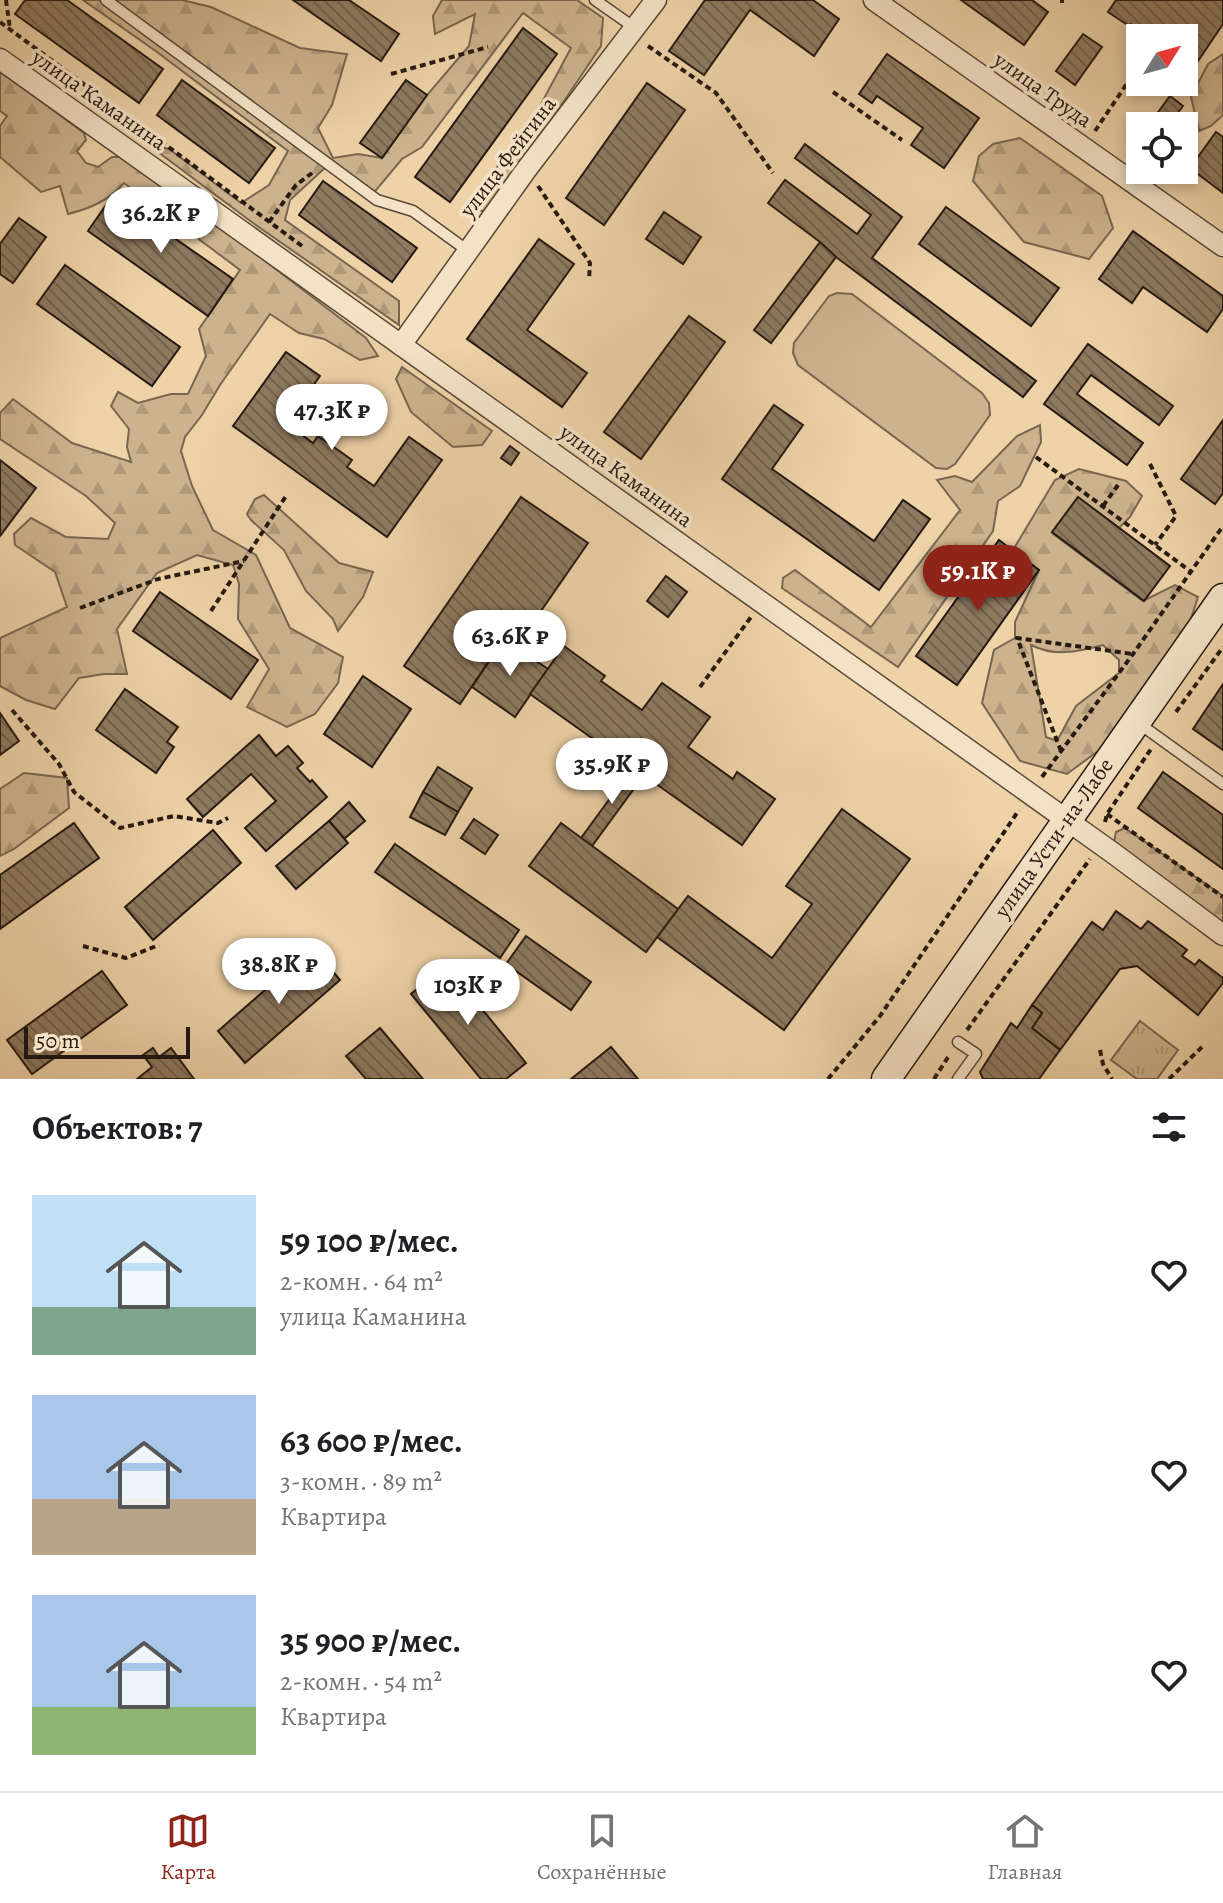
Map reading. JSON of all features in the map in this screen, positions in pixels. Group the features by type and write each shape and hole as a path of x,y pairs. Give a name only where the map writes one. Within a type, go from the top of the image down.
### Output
{"street":[{"name":"улица Фейгина","path":"396,351 526,170 656,0"},
{"name":"улица Труда","path":"874,0 1223,246"},
{"name":"улица Каманина","path":"0,59 396,351 761,602 1220,928"},
{"name":"улица Усти-на-Лабе","path":"892,1077 970,956 1066,820 1147,729 1223,598"}],"lane":[{"path":"106,0 377,200 413,211 468,251"},
{"path":"595,0 633,31"},
{"path":"1147,729 1223,784"},
{"path":"958,1042 976,1054 958,1079"}],"path":[{"path":"0,5 5,0"},
{"path":"5,0 11,32"},
{"path":"633,31 716,93 773,173"},
{"path":"391,74 488,47"},
{"path":"1095,131 1126,85"},
{"path":"833,92 902,140"},
{"path":"526,170 590,263 589,280"},
{"path":"269,222 296,185"},
{"path":"344,423 368,390"},
{"path":"1036,457 1190,571"},
{"path":"1150,464 1176,516 1155,545"},
{"path":"1103,506 1118,485"},
{"path":"211,611 286,496"},
{"path":"80,608 158,579 244,561"},
{"path":"700,687 761,602"},
{"path":"1061,751 1017,638 1133,654"},
{"path":"934,1079 1100,845 1107,814 1147,729 1223,647"},
{"path":"12,710 59,764 74,792 120,828 174,816 218,823 228,818"},
{"path":"1107,814 1223,897"},
{"path":"83,946 126,958 159,945"},
{"path":"1169,1079 1202,1047"},
{"path":"1100,1050 1103,1064 1112,1079"}],"green space":[{"path":"83,0 182,0 211,7 300,48 347,54 332,105 318,128 333,158 358,154 382,158 427,95 469,46 475,14 435,34 433,16 442,0 577,0 603,18 601,46 491,210 471,212 482,187 533,119 571,48 523,13 422,147 402,159 372,195 326,167 290,200 285,220 399,301 399,325 253,223 146,143 169,149 241,203 269,185 288,151"},
{"path":"1223,54 1223,115 1211,126 1199,131 1198,112 1195,112 1191,97 1198,96 1198,83 1208,64"},
{"path":"0,71 84,133 86,140 77,151 86,163 98,167 112,157 129,157 366,338 378,356 360,360 324,339 299,333 270,314 185,437 181,451 192,486 213,530 256,555 290,628 343,657 338,683 315,714 287,727 247,707 269,669 238,619 239,584 233,565 197,555 157,573 117,629 127,674 79,678 55,709 26,700 0,686 0,638 67,607 55,572 15,545 14,534 31,518 66,537 108,539 115,523 86,496 0,439 0,413 13,399 72,443 131,462 127,447 129,429 111,406 118,392 138,403 171,394 188,394 206,356 199,329 240,270 124,183 99,203 68,214 60,186 41,192 0,157 0,126 7,116 0,111"},
{"path":"1020,138 1102,196 1113,228 1089,259 1024,242 973,181 979,156 993,144"},
{"path":"852,294 982,393 989,403 990,415 955,464 947,469 936,468 798,365 793,353 794,343 829,296"},
{"path":"402,367 492,431 482,445 453,447 411,412 396,379"},
{"path":"1040,425 1041,442 1020,486 998,501 993,531 898,667 782,588 783,578 795,570 871,627 960,510 937,480 955,476 972,482 1017,436"},
{"path":"1079,469 1126,481 1142,496 1130,517 1119,528 1078,498 1052,533 1143,601 1175,585 1198,597 1187,631 1157,667 1124,720 1098,751 1067,774 1020,761 982,703 994,650 1015,638 1015,622 1039,570 1013,550 1055,480","holes":["1031,645 1066,652 1103,645 1119,660 1119,673 1076,706 1057,741 1046,737"]},
{"path":"264,495 339,563 373,572 363,597 338,631 333,619 306,591 284,550 247,514 255,499"},
{"path":"24,773 67,778 69,808 0,856 0,789"},
{"path":"1125,828 1223,896 1223,925 1114,842 1116,832"},
{"path":"1140,1021 1178,1050 1157,1079 1137,1079 1111,1060"}],"building":[{"path":"25,0 67,0 163,69 139,103 15,14"},
{"path":"293,0 349,0 399,34 381,61"},
{"path":"705,0 813,0 839,19 814,56 750,10 704,75 669,51"},
{"path":"961,0 1032,0 1048,12 1024,45"},
{"path":"1116,0 1223,0 1223,24 1198,61 1198,24 1126,24 1108,12"},
{"path":"523,28 557,54 450,202 415,177"},
{"path":"1083,34 1102,47 1075,85 1056,71"},
{"path":"887,54 979,118 944,168 911,145 923,128 877,96 872,103 859,94"},
{"path":"182,80 275,148 249,183 157,115"},
{"path":"406,80 427,95 382,158 360,143"},
{"path":"647,83 685,110 604,225 566,198"},
{"path":"1170,96 1183,106 1178,112 1158,112"},
{"path":"1216,132 1223,137 1223,193 1198,174 1198,157"},
{"path":"805,144 902,217 872,258 1036,381 1023,397 768,203 785,180 857,234 871,215 795,158"},
{"path":"323,181 417,248 392,282 299,215"},
{"path":"113,195 233,279 208,316 88,231"},
{"path":"946,207 1059,288 1031,326 919,244"},
{"path":"664,212 701,237 683,264 646,239"},
{"path":"19,218 46,237 13,283 0,274 0,244"},
{"path":"1133,231 1223,296 1223,309 1207,332 1143,287 1132,303 1099,279"},
{"path":"539,239 574,264 527,330 587,373 562,407 467,339"},
{"path":"820,242 836,257 771,343 754,330"},
{"path":"65,265 180,347 152,386 37,304"},
{"path":"689,316 725,342 641,459 604,432"},
{"path":"1088,344 1173,406 1159,425 1091,375 1077,394 1143,443 1127,465 1044,404"},
{"path":"286,352 320,376 286,423 313,443 318,436 352,460 347,467 374,486 409,437 442,460 387,537 233,426"},
{"path":"774,405 803,425 772,469 874,541 903,500 930,519 879,590 722,479"},
{"path":"1223,420 1223,493 1215,504 1181,479"},
{"path":"510,446 519,453 511,465 501,458"},
{"path":"0,460 36,488 0,536"},
{"path":"521,497 588,543 516,647 504,639 460,704 404,666"},
{"path":"1078,497 1170,566 1144,601 1052,532"},
{"path":"999,540 1039,570 957,685 916,656"},
{"path":"666,576 687,592 668,617 647,601"},
{"path":"160,592 258,660 231,699 133,631"},
{"path":"504,639 548,669 515,717 472,687"},
{"path":"564,646 605,676 601,681 642,710 662,683 710,717 688,747 733,779 737,772 775,799 742,845 530,694"},
{"path":"363,676 411,709 372,767 324,734"},
{"path":"1223,684 1223,750 1193,729"},
{"path":"125,689 178,727 167,742 174,747 156,773 96,730"},
{"path":"0,713 19,741 0,755"},
{"path":"259,735 276,756 288,746 303,763 297,768 327,797 266,851 245,828 276,801 251,774 203,817 187,799"},
{"path":"438,767 472,788 458,812 423,792"},
{"path":"633,767 644,775 592,846 581,838"},
{"path":"1163,772 1223,815 1223,869 1138,808"},
{"path":"423,792 458,812 445,835 410,817"},
{"path":"349,802 365,821 344,839 329,821"},
{"path":"842,809 910,859 784,1030 657,937 688,896 772,958 812,904 786,886"},
{"path":"474,819 498,835 485,854 461,838"},
{"path":"329,821 348,843 296,889 276,866"},
{"path":"74,823 99,858 0,929 0,875"},
{"path":"561,823 678,909 646,952 529,866"},
{"path":"213,830 241,863 153,940 125,907"},
{"path":"395,844 519,930 500,958 375,872"},
{"path":"1116,911 1141,929 1148,921 1187,950 1182,956 1195,965 1199,960 1223,978 1223,983 1198,1015 1137,966 1120,969 1060,1050 1032,1028 1042,1013 1032,1005 1092,922 1103,930"},
{"path":"526,936 591,982 571,1010 506,964"},
{"path":"313,948 340,980 245,1063 218,1031"},
{"path":"446,965 526,1063 506,1079 481,1079 411,994"},
{"path":"102,971 127,1005 32,1074 7,1040"},
{"path":"1032,1005 1042,1013 1032,1028 1060,1050 1039,1079 983,1079 980,1072 1011,1023 1017,1028"},
{"path":"380,1028 423,1079 366,1079 346,1056"},
{"path":"611,1047 638,1079 571,1079"},
{"path":"153,1048 159,1057 171,1048 194,1079 137,1079 152,1067 143,1055"}]}
